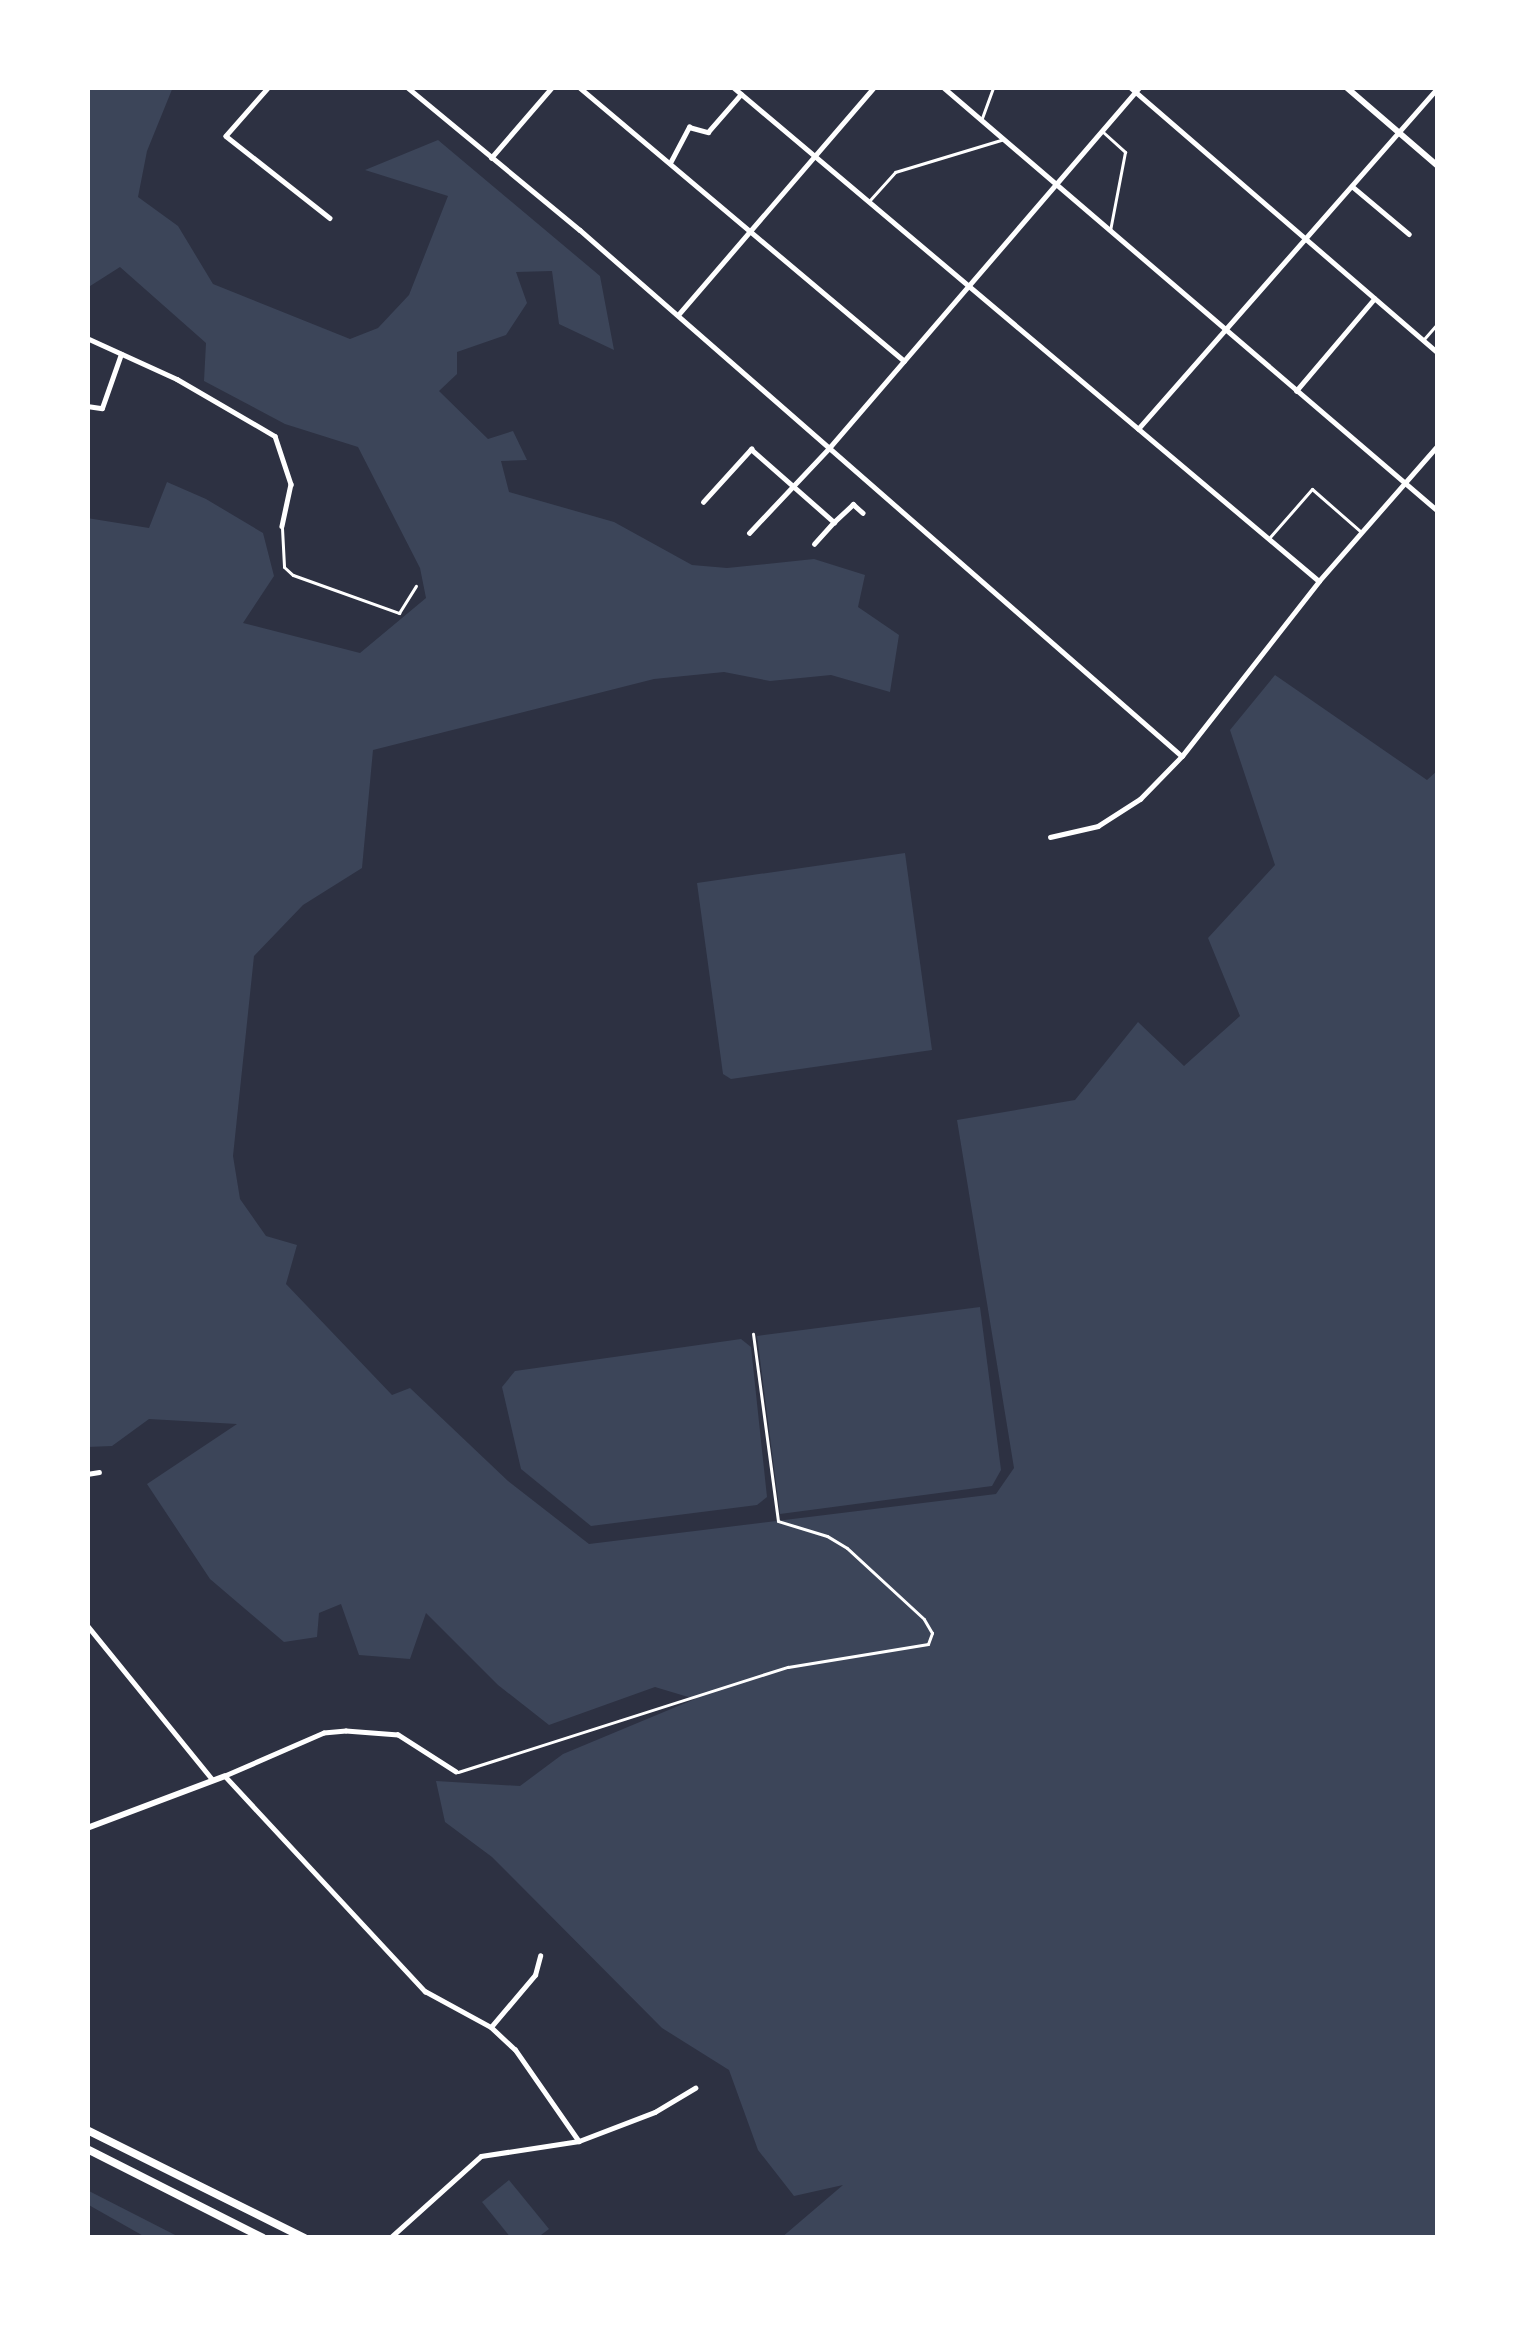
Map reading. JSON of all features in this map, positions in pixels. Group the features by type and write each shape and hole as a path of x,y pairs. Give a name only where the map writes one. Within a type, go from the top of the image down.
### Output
{"main road":[{"path":"87,2130 305,2238"},
{"path":"87,2149 262,2238"}],"street":[{"path":"255,87 263,94"},
{"path":"269,87 226,136 330,218"},
{"path":"407,87 678,315 1182,756"},
{"path":"491,158 552,87"},
{"path":"579,87 904,361"},
{"path":"733,87 1319,581"},
{"path":"678,315 874,87"},
{"path":"943,87 1438,512"},
{"path":"1346,87 1438,166"},
{"path":"1138,429 1438,87"},
{"path":"749,533 830,447 1135,89 1305,242 1438,353"},
{"path":"670,163 689,127 708,132 741,94"},
{"path":"1353,187 1409,235"},
{"path":"1296,391 1375,298"},
{"path":"87,338 275,436 291,484 282,526"},
{"path":"87,406 102,408 121,354"},
{"path":"1050,837 1098,826 1132,805 1182,756 1319,581 1438,445"},
{"path":"703,502 751,448 834,523"},
{"path":"814,544 853,504 862,513"},
{"path":"87,1474 99,1472"},
{"path":"87,1625 212,1779"},
{"path":"87,1828 324,1733 398,1735 456,1772"},
{"path":"225,1776 425,1991 491,2027 515,2049 579,2141"},
{"path":"491,2027 535,1975 540,1956"},
{"path":"390,2238 481,2156 579,2141 655,2112 694,2088"}],"lane":[{"path":"981,120 993,87"},
{"path":"1102,131 1124,152 1110,231"},
{"path":"868,201 895,172 1004,140"},
{"path":"1423,340 1438,323"},
{"path":"1268,538 1312,489 1361,532"},
{"path":"282,526 284,567 293,575 399,613 416,586"},
{"path":"456,1772 788,1667 928,1644 932,1633 924,1619 847,1548 778,1521 753,1334"}],"shaded area":[{"path":"87,87 173,87 147,151 138,197 178,226 213,284 350,339 378,328 409,295 448,196 365,170 438,140 600,276 614,350 559,324 552,271 516,272 527,303 506,335 457,352 457,374 439,391 488,439 513,431 527,460 501,461 509,492 614,522 692,565 727,568 814,559 865,575 858,607 899,635 890,692 831,675 770,681 724,672 654,679 373,750 362,868 303,905 254,956 233,1156 240,1199 266,1236 297,1245 286,1284 392,1395 410,1388 508,1481 589,1544 996,1494 1014,1468 957,1120 1075,1100 1138,1022 1184,1066 1240,1016 1208,938 1275,865 1230,730 1275,675 1427,780 1438,770 1438,2238 781,2238 843,2185 794,2196 758,2150 729,2070 662,2028 492,1857 445,1822 436,1781 520,1786 563,1754 695,1699 655,1687 549,1725 498,1685 426,1613 410,1659 359,1655 341,1604 319,1613 317,1637 284,1642 210,1579 147,1484 237,1424 149,1419 112,1446 87,1447 87,518 149,528 167,482 206,499 263,533 274,576 243,623 360,653 426,598 420,568 358,447 285,424 204,381 206,343 120,267 87,288"},
{"path":"905,853 932,1050 731,1079 723,1074 697,883"},
{"path":"980,1307 1001,1470 992,1486 780,1514 757,1336"},
{"path":"741,1339 751,1347 767,1497 757,1505 591,1526 521,1469 502,1387 515,1371"},
{"path":"509,2180 549,2229 537,2238 511,2238 482,2202"},
{"path":"87,2190 181,2238 147,2238 87,2204"}]}
